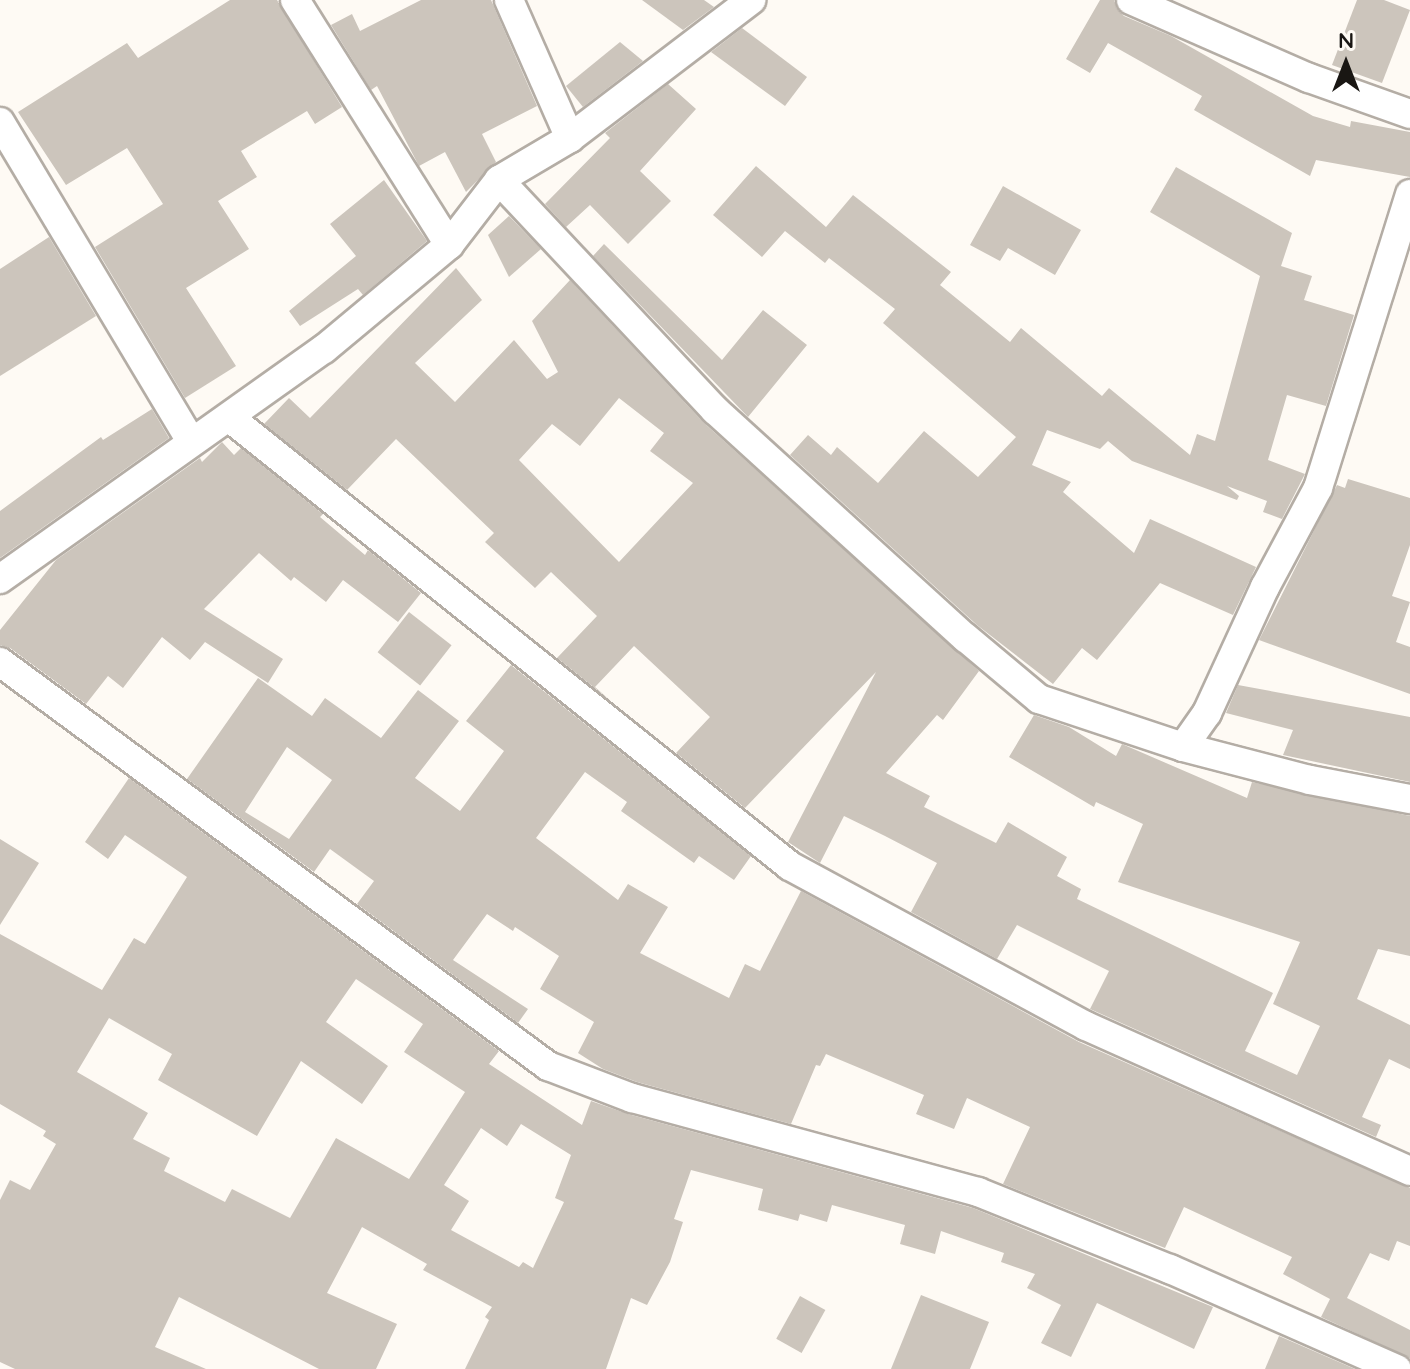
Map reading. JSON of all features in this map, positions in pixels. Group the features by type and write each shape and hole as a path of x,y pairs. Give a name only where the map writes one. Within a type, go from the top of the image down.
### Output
{"street":[{"path":"295,0 449,245"},
{"path":"509,0 570,138"},
{"path":"0,579 324,349 449,245 499,180 570,138 751,0"},
{"path":"1131,0 1309,78 1410,114"},
{"path":"0,122 191,441"},
{"path":"499,180 715,410 966,638 1039,699 1183,747 1310,780 1410,799"},
{"path":"1183,747 1207,713 1265,587 1318,488 1410,194"},
{"path":"230,418 790,866 1086,1026 1410,1171"},
{"path":"0,662 548,1066 632,1098 978,1192 1170,1269 1397,1369"}],"building":[{"path":"230,0 277,0 342,107 315,124 307,111 241,151 257,177 218,201 249,249 186,288 236,366 185,398 95,247 163,204 127,148 66,185 18,112 127,43 138,58"},
{"path":"421,0 491,0 537,106 482,134 496,162 466,192 445,152 419,166 377,86 371,90 331,25 352,14 360,31"},
{"path":"642,0 704,0 714,7 683,30"},
{"path":"1100,0 1114,0 1124,16 1171,36 1313,116 1350,127 1351,121 1410,132 1410,177 1316,160 1310,176 1194,110 1202,96 1108,43 1090,73 1066,59"},
{"path":"1357,0 1384,0 1410,10 1382,83 1332,65"},
{"path":"742,28 807,77 785,106 711,52"},
{"path":"620,42 643,61 583,107 566,86"},
{"path":"668,84 696,109 640,171 671,201 628,244 590,205 566,227 545,204 610,138 605,133"},
{"path":"756,166 826,227 853,195 951,272 940,285 1010,342 1021,328 1102,396 1109,388 1190,455 1197,434 1215,441 1260,276 1150,212 1176,167 1292,233 1281,266 1312,276 1304,300 1354,315 1326,406 1287,395 1268,460 1305,474 1282,519 1263,512 1267,501 1227,486 1239,496 1237,500 1132,461 1108,441 1100,449 1047,430 1032,465 1071,482 1063,492 1134,553 1150,519 1256,567 1233,615 1160,583 1097,660 1082,648 1053,684 977,625 790,455 808,435 831,455 837,447 878,483 924,431 978,477 1016,437 883,323 895,309 829,258 825,263 785,231 762,257 713,215"},
{"path":"384,180 427,241 363,295 358,289 300,326 289,311 356,256 330,224"},
{"path":"1003,186 1081,230 1055,275 1008,248 1000,261 970,245"},
{"path":"509,216 541,249 509,277 488,235"},
{"path":"49,237 96,316 0,376 0,269"},
{"path":"604,244 722,360 763,310 807,345 748,417 593,256"},
{"path":"456,268 482,300 415,363 455,402 514,340 547,379 558,372 532,321 570,280 704,423 979,671 943,720 937,715 886,773 930,796 924,807 996,843 1008,822 1067,857 1057,876 1081,889 1077,899 1273,993 1245,1051 1297,1075 1320,1026 1273,1004 1300,942 1118,882 1143,824 1096,802 1094,807 1009,757 1034,715 1069,727 1116,756 1122,744 1247,798 1252,782 1410,816 1410,956 1378,949 1357,999 1410,1025 1410,1069 1389,1059 1362,1117 1381,1125 1376,1137 1090,1009 1109,971 1017,925 997,959 911,912 937,863 885,836 844,816 820,863 788,842 876,672 745,808 676,753 710,717 634,646 595,687 612,702 557,658 597,616 551,572 535,588 485,542 494,533 396,439 347,490 264,424 289,398 310,418","holes":["619,398 664,433 650,451 693,483 619,562 519,460 552,424 580,446"]},
{"path":"152,409 169,438 0,558 0,511 101,437 103,440"},
{"path":"222,442 234,455 241,448 323,514 320,517 365,555 368,550 421,593 398,622 343,580 326,602 294,577 291,581 259,553 204,609 283,659 268,683 205,642 190,660 162,637 123,688 108,676 86,704 10,648 0,645 0,630 56,560 200,458 202,462"},
{"path":"1348,479 1410,498 1410,545 1392,596 1410,602 1396,642 1410,647 1410,694 1259,640 1337,485 1345,488"},
{"path":"409,612 452,645 420,685 378,652"},
{"path":"511,665 751,856 734,880 699,856 694,863 621,811 627,802 585,772 536,838 618,900 628,884 668,907 640,953 729,998 745,964 760,971 801,891 1079,1042 1410,1188 1410,1246 1397,1241 1389,1261 1370,1253 1347,1298 1410,1330 1410,1358 1321,1317 1330,1299 1283,1274 1292,1257 1184,1207 1165,1248 1003,1184 1030,1127 967,1098 954,1129 916,1114 924,1095 826,1054 820,1066 816,1065 791,1124 637,1082 603,1069 578,1053 594,1022 540,989 559,956 515,927 513,931 487,914 453,960 528,1009 518,1023 357,904 374,881 330,849 314,872 187,779 258,678 312,716 325,698 381,738 418,690 459,721 415,778 460,811 504,751 466,721","holes":["287,747 332,780 289,839 245,812"]},
{"path":"1238,685 1410,717 1410,782 1283,755 1293,730 1226,713"},
{"path":"129,778 499,1051 489,1064 582,1125 591,1101 628,1114 973,1208 1213,1307 1194,1349 1097,1303 1071,1357 1041,1343 1061,1305 1027,1288 1035,1274 1001,1262 1004,1253 941,1231 935,1254 900,1244 905,1225 832,1205 827,1222 800,1214 798,1221 758,1210 763,1189 691,1170 674,1219 683,1222 670,1262 647,1305 631,1298 606,1369 465,1369 489,1320 485,1317 492,1307 423,1270 427,1264 362,1227 327,1293 397,1324 376,1369 319,1369 179,1297 155,1347 206,1369 15,1369 0,1362 0,1200 10,1180 30,1190 56,1144 43,1136 46,1131 0,1104 0,934 102,990 134,938 145,944 187,877 125,835 108,859 85,842","holes":["356,979 423,1024 404,1052 465,1092 409,1179 336,1138 290,1218 232,1189 225,1202 164,1171 170,1158 133,1139 148,1113 77,1072 109,1018 172,1054 158,1080 257,1136 301,1061 362,1104 388,1066 326,1022","521,1124 571,1155 555,1198 564,1202 533,1268 523,1262 519,1267 451,1230 469,1201 444,1185 481,1128 507,1146"]},
{"path":"0,839 39,863 0,925"},
{"path":"921,1295 989,1322 970,1369 891,1369"},
{"path":"800,1296 825,1310 802,1353 776,1339"},
{"path":"1279,1336 1355,1369 1265,1369"}]}
